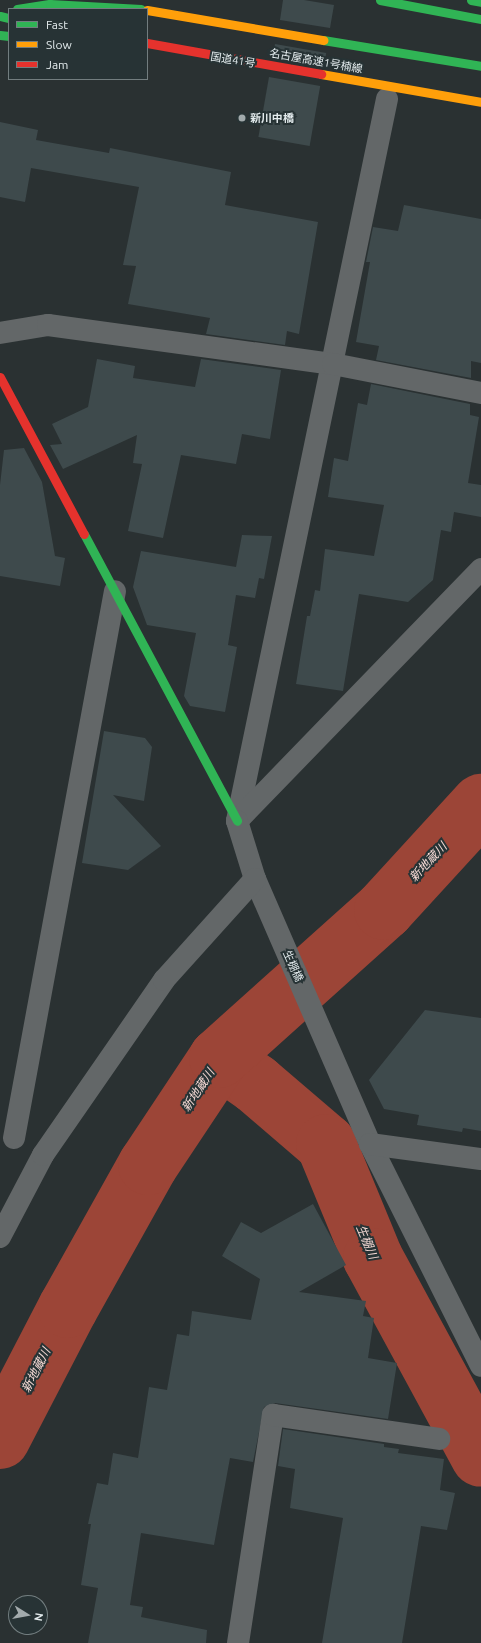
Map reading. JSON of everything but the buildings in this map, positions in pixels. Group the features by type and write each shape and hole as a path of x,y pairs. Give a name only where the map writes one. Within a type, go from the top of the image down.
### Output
{"main road":[{"path":"380,0 476,4"},
{"path":"24,8 50,4 121,6 134,8"},
{"path":"148,10 481,66"},
{"name":"名古屋高速1号楠線","path":"148,43 481,102"},
{"path":"0,377 237,821"}],"street":[{"path":"237,821 387,99"},
{"path":"0,333 48,325 333,364 481,393"},
{"path":"237,821 481,569"},
{"path":"44,1155 7,1134 115,591"},
{"name":"生棚橋","path":"237,821 255,878 370,1144 481,1366"},
{"path":"0,1237 44,1155 164,980 255,878"},
{"path":"370,1144 481,1159"},
{"path":"238,1643 273,1415 439,1439"}],"waterway":[{"name":"新地蔵川","path":"0,1439 68,1308 148,1165 219,1058 384,910 481,804"},
{"name":"生棚川","path":"219,1058 256,1084 326,1144 373,1258 481,1457"}],"traffic: fast":[{"path":"380,0 481,19"},
{"path":"471,0 481,2"},
{"path":"24,8 50,4 123,8"},
{"path":"0,16 8,18"},
{"path":"0,35 8,36"},
{"path":"323,40 481,66"},
{"path":"84,534 237,821"}],"traffic: slow":[{"path":"148,10 323,40"},
{"path":"321,74 481,102"}],"traffic: jam":[{"path":"148,43 321,74"},
{"path":"0,377 84,534"}],"place":[{"name":"新川中橋","path":"242,118"}]}
